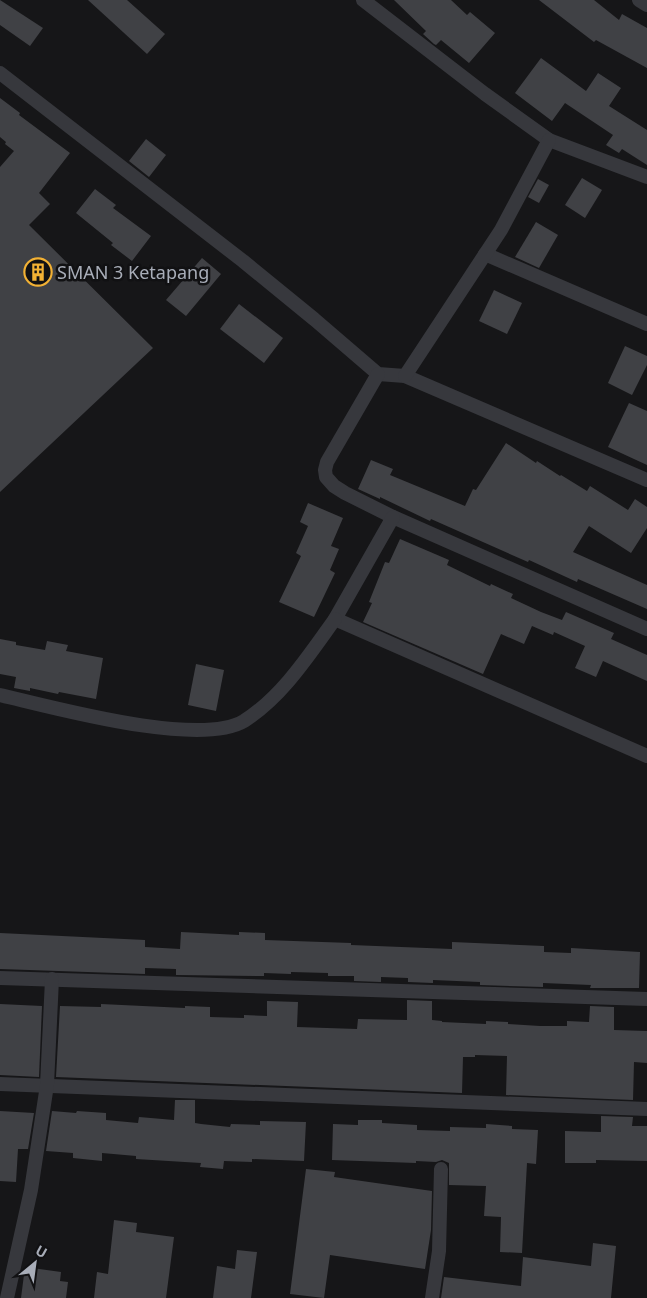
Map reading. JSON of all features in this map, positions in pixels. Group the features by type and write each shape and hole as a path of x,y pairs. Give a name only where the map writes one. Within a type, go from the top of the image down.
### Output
{"street":[{"path":"363,0 485,94 549,140 647,177"},
{"path":"639,0 647,5"},
{"path":"0,73 244,262 378,374 405,376 647,480"},
{"path":"405,376 518,200 549,140"},
{"path":"485,254 647,324"},
{"path":"378,374 334,448 325,470 326,477 334,486 392,517 647,629"},
{"path":"0,695 113,720 188,730 213,730 242,722 269,700 304,661 335,619 392,517"},
{"path":"335,619 647,756"},
{"path":"0,978 647,999"},
{"path":"7,1298 31,1190 47,1085 52,979"},
{"path":"0,1084 647,1110"},
{"path":"432,1298 439,1251 440,1169"}],"building":[{"path":"0,0 43,28 30,46 0,25"},
{"path":"88,0 127,0 165,34 147,54"},
{"path":"394,0 451,0 467,15 470,12 495,33 469,63 441,40 436,45 434,44 423,34 426,31"},
{"path":"539,0 594,0 619,20 622,14 647,28 647,68 596,40 594,42"},
{"path":"541,58 586,91 598,73 621,88 609,106 647,130 647,165 622,149 619,153 606,145 613,135 565,103 552,121 515,93"},
{"name":"SMAN 3 Ketapang","path":"0,98 20,113 19,115 70,153 39,193 50,204 29,225 153,348 0,492 0,167 14,151 0,137"},
{"path":"146,139 166,155 149,177 129,161"},
{"path":"582,178 602,190 585,218 565,205"},
{"path":"538,179 549,185 539,203 528,197"},
{"path":"95,189 116,205 113,208 151,236 132,261 111,245 113,243 76,213"},
{"path":"536,222 558,235 539,268 515,257"},
{"path":"202,258 221,274 186,316 166,300"},
{"path":"494,290 522,303 507,334 479,321"},
{"path":"239,304 283,338 264,363 220,329"},
{"path":"625,346 647,356 647,365 632,395 608,383"},
{"path":"629,403 647,411 647,465 608,447"},
{"path":"506,443 536,463 537,461 587,491 590,486 628,510 635,499 647,507 647,528 631,553 589,526 573,552 647,585 647,609 578,579 577,582 529,560 528,562 358,489 371,460 393,469 390,475 465,506 473,489 476,490"},
{"path":"308,503 343,518 331,546 339,549 330,570 335,573 314,617 279,602 301,556 296,553 308,526 300,522"},
{"path":"400,539 449,560 447,565 490,586 491,584 513,594 511,598 541,612 562,620 566,612 614,633 611,639 647,655 647,681 603,661 596,677 575,668 585,646 554,632 553,635 532,626 524,644 501,634 483,674 363,622 372,603 369,602 385,562 389,563"},
{"path":"0,639 16,642 16,645 45,650 47,641 68,645 66,651 103,658 96,699 30,688 30,691 14,688 16,677 0,674"},
{"path":"196,664 224,670 216,711 188,705"},
{"path":"181,932 239,935 239,932 265,933 265,940 351,943 351,945 452,949 452,942 544,946 544,952 571,953 571,948 640,952 639,988 590,988 591,985 543,983 543,987 480,985 480,982 433,980 433,983 408,982 408,978 381,977 381,982 354,981 354,976 328,976 328,973 264,973 264,976 176,975 176,969 145,968 145,974 0,969 0,933 145,940 145,947 180,949"},
{"path":"407,1000 432,1001 432,1020 442,1022 486,1024 486,1021 540,1026 567,1026 567,1021 589,1022 590,1006 614,1007 614,1030 647,1031 647,1063 634,1062 633,1100 506,1095 507,1056 475,1055 475,1057 463,1057 462,1093 56,1077 60,1006 101,1007 101,1004 185,1008 185,1006 210,1007 210,1017 244,1018 244,1015 267,1016 267,1001 298,1002 297,1027 357,1029 358,1019 407,1020"},
{"path":"0,1004 42,1006 39,1077 0,1075"},
{"path":"175,1100 195,1100 195,1123 230,1127 231,1124 260,1125 260,1121 306,1122 304,1161 252,1159 252,1162 224,1161 223,1169 200,1167 201,1163 136,1159 136,1156 102,1153 102,1161 73,1158 73,1153 46,1151 52,1111 106,1113 106,1120 138,1123 139,1117 174,1120"},
{"path":"0,1111 34,1113 28,1149 18,1149 16,1182 0,1181"},
{"path":"601,1116 633,1117 632,1126 647,1126 647,1161 596,1160 596,1163 565,1163 565,1131 601,1132"},
{"path":"358,1120 382,1120 382,1123 417,1125 417,1130 450,1131 450,1127 486,1128 486,1124 512,1126 512,1129 538,1130 536,1164 527,1163 522,1253 500,1252 501,1217 484,1216 486,1186 449,1185 449,1163 442,1160 436,1162 416,1161 416,1163 332,1160 333,1124 358,1125"},
{"path":"306,1169 335,1172 334,1177 432,1191 431,1230 425,1269 330,1255 324,1298 290,1294"},
{"path":"114,1220 137,1223 136,1232 174,1237 166,1298 94,1298 97,1272 108,1274"},
{"path":"593,1243 616,1246 611,1298 441,1298 444,1277 521,1286 523,1257 591,1266"},
{"path":"237,1250 257,1252 251,1298 213,1298 217,1266 235,1269"},
{"path":"25,1267 61,1272 60,1281 68,1282 66,1298 21,1298"}],"place":[{"name":"SMAN 3 Ketapang","path":"38,272"}]}
